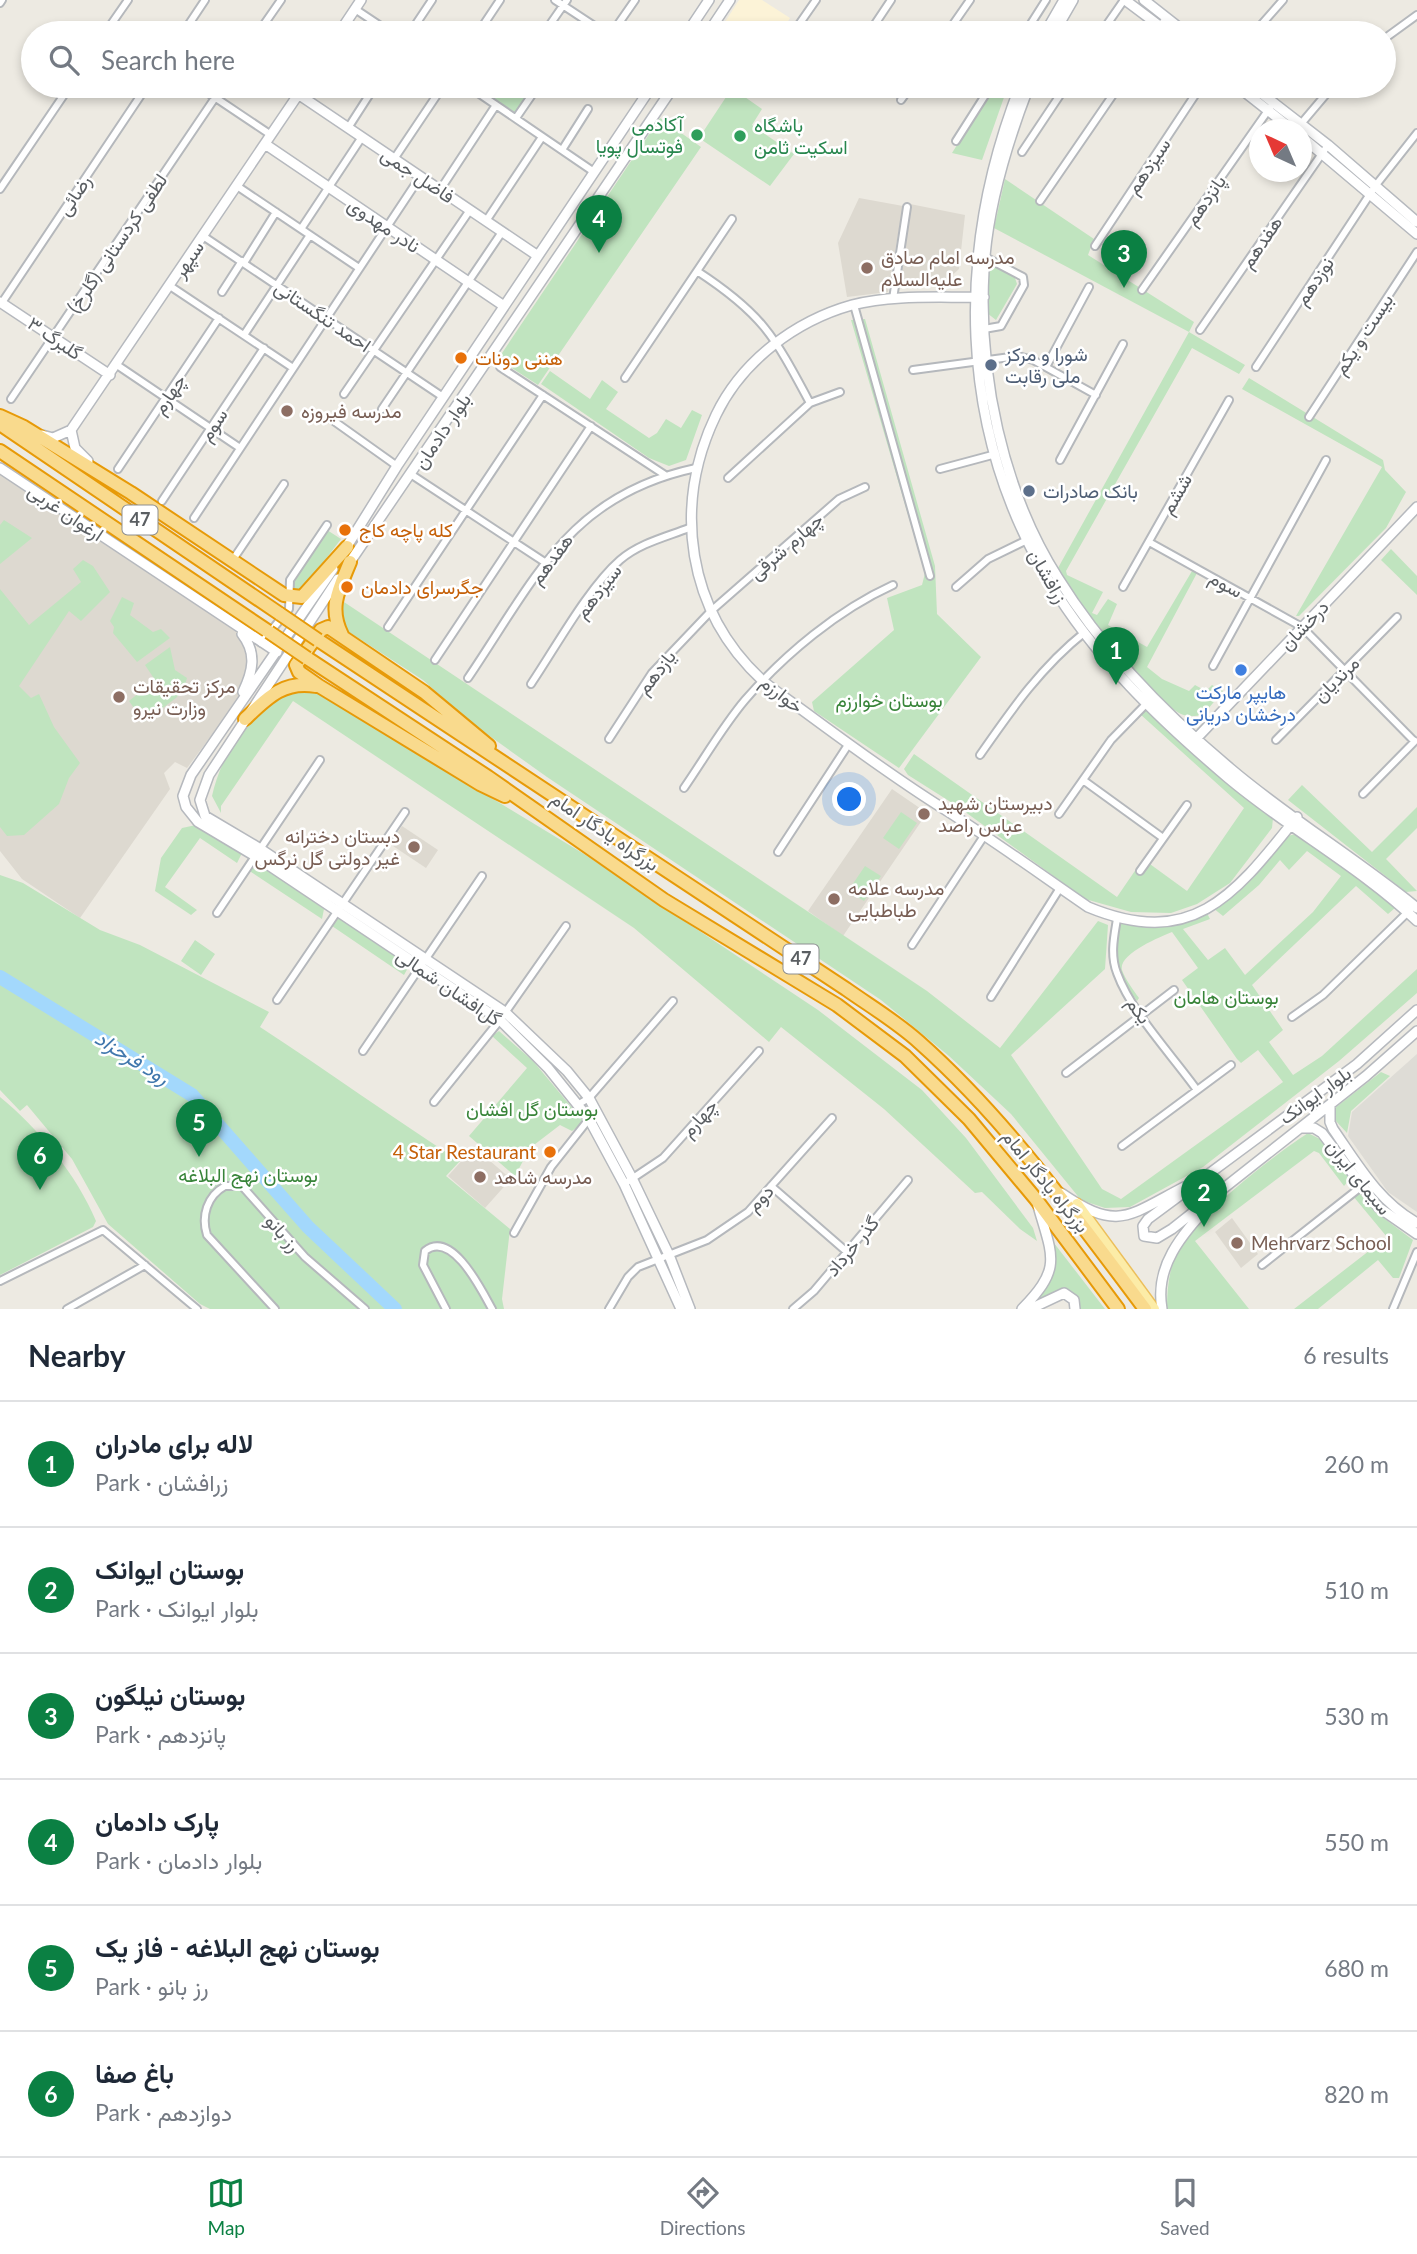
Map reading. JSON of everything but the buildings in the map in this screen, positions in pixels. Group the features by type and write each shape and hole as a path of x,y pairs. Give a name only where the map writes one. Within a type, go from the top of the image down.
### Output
{"highway":[{"path":"0,416 114,474 232,561 289,597 302,597 347,547"},
{"name":"بزرگراه یادگار امام","path":"0,424 318,640 846,989 916,1039 984,1106 1053,1187 1145,1309"},
{"name":"بزرگراه یادگار امام","path":"0,451 488,777 664,900 837,1005 905,1056 952,1101 1035,1198 1118,1309"},
{"path":"342,635 334,616 334,601 350,562"},
{"path":"515,770 424,692 342,635 324,628 296,665 299,672 319,686 480,785 526,806"},
{"path":"240,715 277,690 299,684 319,686"}],"main road":[{"path":"1077,1204 1154,1309"}],"street":[{"path":"114,21 128,0"},
{"path":"191,21 205,0"},
{"path":"266,21 281,0"},
{"path":"347,21 361,0"},
{"path":"418,21 432,0"},
{"path":"486,21 500,0"},
{"path":"555,0 565,3 589,21"},
{"path":"620,21 635,0"},
{"path":"695,21 709,0"},
{"path":"716,21 730,0"},
{"path":"801,21 816,0"},
{"path":"877,21 891,0"},
{"path":"955,21 970,0"},
{"path":"1033,21 1046,0"},
{"path":"1052,21 1064,0"},
{"path":"1061,21 1073,0"},
{"path":"1109,21 1124,0 1153,21"},
{"path":"1143,0 1157,21"},
{"path":"1265,21 1283,0"},
{"path":"552,21 565,3"},
{"path":"355,9 373,21"},
{"path":"1396,30 1417,15"},
{"path":"0,190 62,98"},
{"name":"رضائی","path":"1,303 139,98"},
{"name":"لطفی کردستانی (گلرخ)","path":"11,399 214,98"},
{"path":"216,98 271,135"},
{"name":"سپهر","path":"71,430 296,98"},
{"name":"فاضل جمی","path":"311,98 362,138 538,256"},
{"path":"348,128 367,98"},
{"path":"394,159 435,98"},
{"path":"488,98 594,172"},
{"path":"516,118 530,98"},
{"name":"بلوار دادمان","path":"209,775 240,715 278,652 397,466 644,98"},
{"name":"بلوار دادمان","path":"196,768 240,715 412,475 666,98"},
{"path":"956,141 983,98"},
{"name":"زرافشان","path":"1016,98 985,204 975,268 984,329 982,362 1005,451 1035,536 1082,615 1150,701"},
{"name":"زرافشان","path":"1025,98 1002,167 979,297 982,362 996,454 1027,540 1049,581 1085,632 1150,701 1193,741 1294,821 1414,907 1417,921"},
{"path":"1022,152 1058,98"},
{"path":"1040,201 1111,98"},
{"name":"سیزدهم","path":"1095,246 1193,98"},
{"path":"1257,98 1271,106"},
{"path":"1263,98 1286,119"},
{"path":"1305,119 1323,98"},
{"path":"440,190 496,106"},
{"name":"پانزدهم","path":"1142,290 1271,106"},
{"path":"562,150 588,109"},
{"path":"1374,189 1417,133"},
{"path":"486,221 542,137"},
{"path":"301,229 362,138"},
{"path":"1312,139 1417,222"},
{"path":"1312,142 1325,149"},
{"name":"نادر مهدوی","path":"265,144 504,306"},
{"name":"هفدهم","path":"1200,330 1325,149"},
{"path":"194,518 420,177"},
{"path":"237,186 359,268"},
{"path":"1374,189 1417,234"},
{"name":"نوزدهم","path":"1256,367 1374,189"},
{"path":"893,299 907,207"},
{"path":"344,394 470,211"},
{"path":"222,292 276,212"},
{"path":"625,378 732,219"},
{"path":"382,409 502,232"},
{"path":"244,335 310,235"},
{"name":"احمد تنگستانی","path":"203,236 443,397"},
{"name":"بیست و یکم","path":"1309,417 1417,252"},
{"path":"984,329 1001,326 1024,285 1023,277 985,257"},
{"path":"697,271 736,296 759,317 778,342 810,403"},
{"path":"170,286 293,368"},
{"path":"1046,366 1089,287"},
{"name":"خوارزم","path":"979,297 893,299 854,304 804,325 778,342 759,358 731,390 706,435 696,468 689,528 698,575 711,611 736,651 764,681 894,779 1088,907 1117,919 1154,922 1207,910 1232,894 1294,821"},
{"name":"گلبرگ ۳","path":"1,303 110,375"},
{"path":"854,304 930,576"},
{"name":"چهارم","path":"114,474 219,318"},
{"path":"1060,460 1123,344"},
{"name":"سوم","path":"162,501 264,348"},
{"path":"913,370 1018,356 1046,366 1096,395"},
{"path":"117,365 240,448"},
{"path":"500,367 665,475"},
{"path":"727,478 810,403 841,392"},
{"path":"388,627 543,395"},
{"name":"ششم","path":"1123,587 1229,400"},
{"path":"331,419 397,466"},
{"path":"435,660 591,426"},
{"path":"24,427 47,437 71,430 72,441 80,454 114,474"},
{"path":"940,470 996,454"},
{"path":"1213,666 1326,460"},
{"name":"ارغوان غربی","path":"0,468 278,652"},
{"name":"هفدهم","path":"468,678 545,563 572,529 599,506 665,475 696,468"},
{"path":"412,475 545,563"},
{"path":"232,561 284,484"},
{"name":"چهارم شرقی","path":"711,611 839,499 865,487"},
{"name":"درخشان","path":"1193,741 1417,507"},
{"path":"261,643 289,609 290,580 327,525"},
{"name":"سیزدهم","path":"531,684 602,580 621,559 643,545 689,528"},
{"path":"956,586 988,559 1027,540"},
{"name":"سوم","path":"1149,542 1302,627 1416,740"},
{"path":"684,788 744,701 764,681 858,601 893,585"},
{"name":"یازدهم","path":"609,739 652,673 711,611"},
{"name":"مرنديان","path":"1276,740 1397,618"},
{"name":"ارغوان غربی","path":"237,627 250,645 253,659 240,715"},
{"path":"980,755 1026,689 1056,655 1085,632"},
{"path":"1059,814 1111,740 1150,701"},
{"path":"1363,794 1416,740"},
{"path":"778,852 848,744"},
{"path":"217,913 320,760"},
{"path":"196,768 209,775"},
{"name":"گل‌افشان شمالی","path":"196,768 183,796 186,807 198,822 257,852"},
{"name":"گل‌افشان شمالی","path":"209,775 200,800 205,816 503,1016 567,1071 589,1098 690,1309"},
{"path":"1083,780 1163,838"},
{"path":"1140,871 1187,805"},
{"path":"277,999 405,812"},
{"path":"912,945 984,836"},
{"path":"363,1051 482,876"},
{"path":"991,997 1060,888"},
{"path":"1292,1017 1323,995 1414,907"},
{"name":"یکم","path":"1117,919 1112,945 1116,971 1127,995 1197,1090"},
{"path":"434,1102 503,1016 566,926"},
{"path":"1066,1073 1174,990"},
{"path":"579,1104 589,1098 673,1000"},
{"name":"بلوار ایوانک","path":"1207,1175 1357,1064 1417,1010"},
{"name":"گل‌افشان شمالی","path":"503,1016 579,1104 628,1181"},
{"name":"بلوار ایوانک","path":"1225,1188 1330,1105 1417,1031"},
{"name":"چهارم","path":"628,1181 663,1158 759,1051"},
{"path":"1122,1146 1231,1065"},
{"name":"سیمای ایران","path":"1330,1105 1330,1122 1333,1129 1385,1214 1417,1234"},
{"name":"دوم","path":"609,1309 628,1277 638,1267 707,1240 737,1221 832,1118"},
{"path":"514,1233 551,1167 589,1119"},
{"name":"سیمای ایران","path":"1299,1128 1307,1126 1322,1133 1366,1184 1417,1223"},
{"path":"1053,1187 1097,1215 1123,1217 1207,1175"},
{"path":"1207,1175 1144,1222 1144,1236 1163,1236 1225,1188"},
{"name":"گذر خرداد","path":"793,1309 814,1290 908,1180"},
{"path":"1262,1265 1366,1184"},
{"name":"رز بانو","path":"275,1309 207,1236 204,1225 208,1205 217,1191 225,1186 242,1186 304,1257 365,1309"},
{"path":"771,1186 847,1252"},
{"path":"1162,1309 1159,1297 1163,1273 1172,1250 1183,1232 1225,1188"},
{"path":"1022,1309 1047,1280 1052,1263 1035,1198"},
{"path":"0,1281 100,1231 110,1233 197,1309"},
{"path":"446,1309 423,1265 425,1251 434,1246 443,1247 461,1261 492,1309"},
{"path":"1393,1309 1417,1252"},
{"name":"گل‌افشان شمالی","path":"665,1257 681,1309"},
{"path":"66,1309 145,1265"},
{"path":"1030,1309 1064,1293 1074,1300 1076,1309"}],"shaded area":[{"path":"739,0 762,0 790,18 788,21 726,21"},
{"name":"مدرسه امام صادق علیه‌السلام","path":"859,198 903,206 888,292 847,297 838,243"},
{"path":"910,204 965,215 959,269 947,280 897,281"},
{"name":"مرکز تحقیقات وزارت نیرو","path":"0,473 236,630 250,652 244,686 232,708 187,768 175,762 164,773 170,789 80,918 22,879 0,851"},
{"path":"892,789 927,813 843,936 808,911"},
{"name":"دبستان دخترانه غیر دولتی گل نرگس","path":"402,826 438,850 426,868 390,844"},
{"path":"1417,1054 1417,1212 1388,1192 1348,1136 1352,1112"},
{"name":"مدرسه شاهد","path":"474,1147 511,1179 485,1208 448,1176"},
{"name":"Mehrvarz School","path":"1232,1218 1258,1254 1241,1268 1215,1232"}],"green space":[{"path":"493,98 526,98 516,113"},
{"path":"725,98 746,98 762,109 752,125 794,154 770,186 699,138"},
{"path":"986,98 1004,98 982,160 952,153"},
{"path":"660,118 701,147 538,385 498,359"},
{"path":"1005,179 1094,239 1088,255 1194,322 1189,332 994,228"},
{"path":"992,262 1014,275 1017,284 996,320 987,313 988,264"},
{"name":"بوستان خوارزم","path":"865,319 935,566 937,614 981,657 899,768 814,711 812,702 894,630 887,598 922,585 925,573 851,320"},
{"path":"1189,332 1245,365 1239,374 1192,348 1066,571 1067,575 1103,592 1092,613 1097,615 1108,599 1117,604 1108,625 1147,647 1192,571 1197,573 1147,667 1162,679 1189,691 1195,685 1206,691 1212,685 1223,691 1203,715 1186,716 1168,705 1152,690 1114,647 1058,568"},
{"path":"550,371 590,399 602,380 618,392 606,409 649,438 657,433 666,419 681,428 692,410 702,415 686,460 669,466 649,458 541,384"},
{"path":"1249,378 1383,460 1385,470 1406,492 1386,528 1299,616 1296,616 1382,467 1242,389"},
{"path":"4,520 32,538 0,564 0,525"},
{"path":"327,530 341,539 299,594 292,592 292,582"},
{"path":"1391,549 1417,576 1417,595 1381,560"},
{"path":"83,560 93,566 110,592 81,621 69,611 19,686 31,698 39,694 54,727 80,763 69,778 59,804 24,835 7,836 0,827 0,589 29,625 81,582 73,569"},
{"path":"122,597 134,603 130,615 153,632 161,629 170,638 137,662 113,633 114,627 110,621"},
{"name":"بوستان هامان","path":"341,600 927,991 1000,1048 1098,921 1108,925 1105,969 1011,1055 1102,1189 1121,1199 1283,1082 1258,1050 1241,1063 1237,1059 1182,980 1198,968 1172,932 1141,947 1126,958 1123,974 1139,998 1137,1001 1125,982 1118,963 1117,944 1121,922 1169,922 1207,913 1210,919 1183,929 1208,960 1225,948 1245,975 1313,912 1341,876 1307,851 1289,870 1280,860 1259,885 1223,916 1213,908 1283,837 1296,834 1357,876 1395,908 1388,914 1356,886 1252,985 1283,1030 1269,1042 1293,1075 1322,1056 1417,969 1417,993 1339,1061 1203,1167 1130,1207 1105,1208 1081,1200 1011,1114 949,1056 881,1000 547,777 470,722 423,680 349,632 337,614"},
{"path":"170,647 175,670 187,678 184,688 176,698 144,722 129,701 155,680 145,665"},
{"path":"296,688 315,691 584,854 818,1010 922,1090 966,1138 1033,1228 1037,1241 1020,1229 982,1192 975,1193 884,1109 781,1027 769,1042 634,928 293,701 221,806 221,813 212,796 231,747 266,704"},
{"path":"1146,709 1207,766 1273,818 1272,828 1230,883 1197,904 1171,913 1131,912 1085,899 957,806 908,775 904,769 914,754 1117,897 1143,859 1187,891 1244,808 1140,714"},
{"path":"1302,785 1372,852 1417,807 1417,828 1386,859 1417,891 1406,892 1288,800"},
{"path":"901,812 917,823 899,849 883,838"},
{"path":"196,825 242,853 237,863 200,838 165,887 197,910 191,915 155,891 161,858 182,828"},
{"path":"261,866 324,909 322,919 248,870"},
{"path":"865,866 881,876 864,901 848,891"},
{"name":"بوستان نهج البلاغه","path":"0,875 23,883 100,930 140,945 269,1012 260,1027 460,1161 446,1176 510,1229 502,1299 504,1309 210,1309 200,1304 108,1224 72,1159 27,1105 20,1111 0,1090"},
{"path":"339,918 409,966 404,975 332,926"},
{"path":"195,940 215,954 201,975 181,961"},
{"name":"بوستان گل افشان","path":"499,1031 533,1061 584,1122 572,1131 560,1125 530,1148 515,1176 469,1136 527,1068 492,1036"},
{"path":"1381,1072 1390,1076 1351,1111 1347,1133 1335,1120 1335,1108"},
{"path":"0,1097 55,1153 78,1187 96,1221 93,1227 0,1275"},
{"path":"1308,1133 1320,1139 1350,1179 1344,1186 1319,1153 1314,1151 1195,1241 1249,1309 1167,1309 1173,1261 1190,1233 1239,1185"},
{"path":"1358,1192 1381,1216 1413,1240 1399,1278 1393,1278 1378,1260 1318,1309 1294,1309 1387,1237 1353,1196"},
{"path":"1047,1234 1105,1309 1079,1309 1076,1296 1062,1289 1030,1305 1045,1289 1052,1273 1053,1255"}],"waterway":[{"name":"رود فرحزاد","path":"0,977 192,1095 308,1227 395,1309"}],"place":[{"name":"آکادمی فوتسال پویا","path":"697,135"},
{"name":"باشگاه اسکیت ثامن","path":"740,136"},
{"name":"پارک دادمان","path":"599,253"},
{"name":"مدرسه امام صادق علیه‌السلام","path":"867,268"},
{"name":"بوستان نیلگون","path":"1124,288"},
{"name":"هننی دونات","path":"461,358"},
{"name":"شورا و مرکز ملی رقابت","path":"991,365"},
{"name":"مدرسه فیروزه","path":"287,411"},
{"name":"بانک صادرات","path":"1029,491"},
{"name":"کله پاچه کاج","path":"345,530"},
{"name":"جگرسرای دادمان","path":"347,587"},
{"name":"هایپر مارکت درخشان دریانی","path":"1241,670"},
{"name":"لاله برای مادران","path":"1116,685"},
{"name":"مرکز تحقیقات وزارت نیرو","path":"119,697"},
{"name":"دبیرستان شهید عباس راصد","path":"924,814"},
{"name":"دبستان دخترانه غیر دولتی گل نرگس","path":"414,847"},
{"name":"مدرسه علامه طباطبایی","path":"834,899"},
{"name":"4 Star Restaurant","path":"550,1152"},
{"name":"بوستان نهج البلاغه - فاز یک","path":"199,1157"},
{"name":"مدرسه شاهد","path":"480,1177"},
{"name":"باغ صفا","path":"40,1190"},
{"name":"بوستان ایوانک","path":"1204,1227"},
{"name":"Mehrvarz School","path":"1237,1243"}]}
